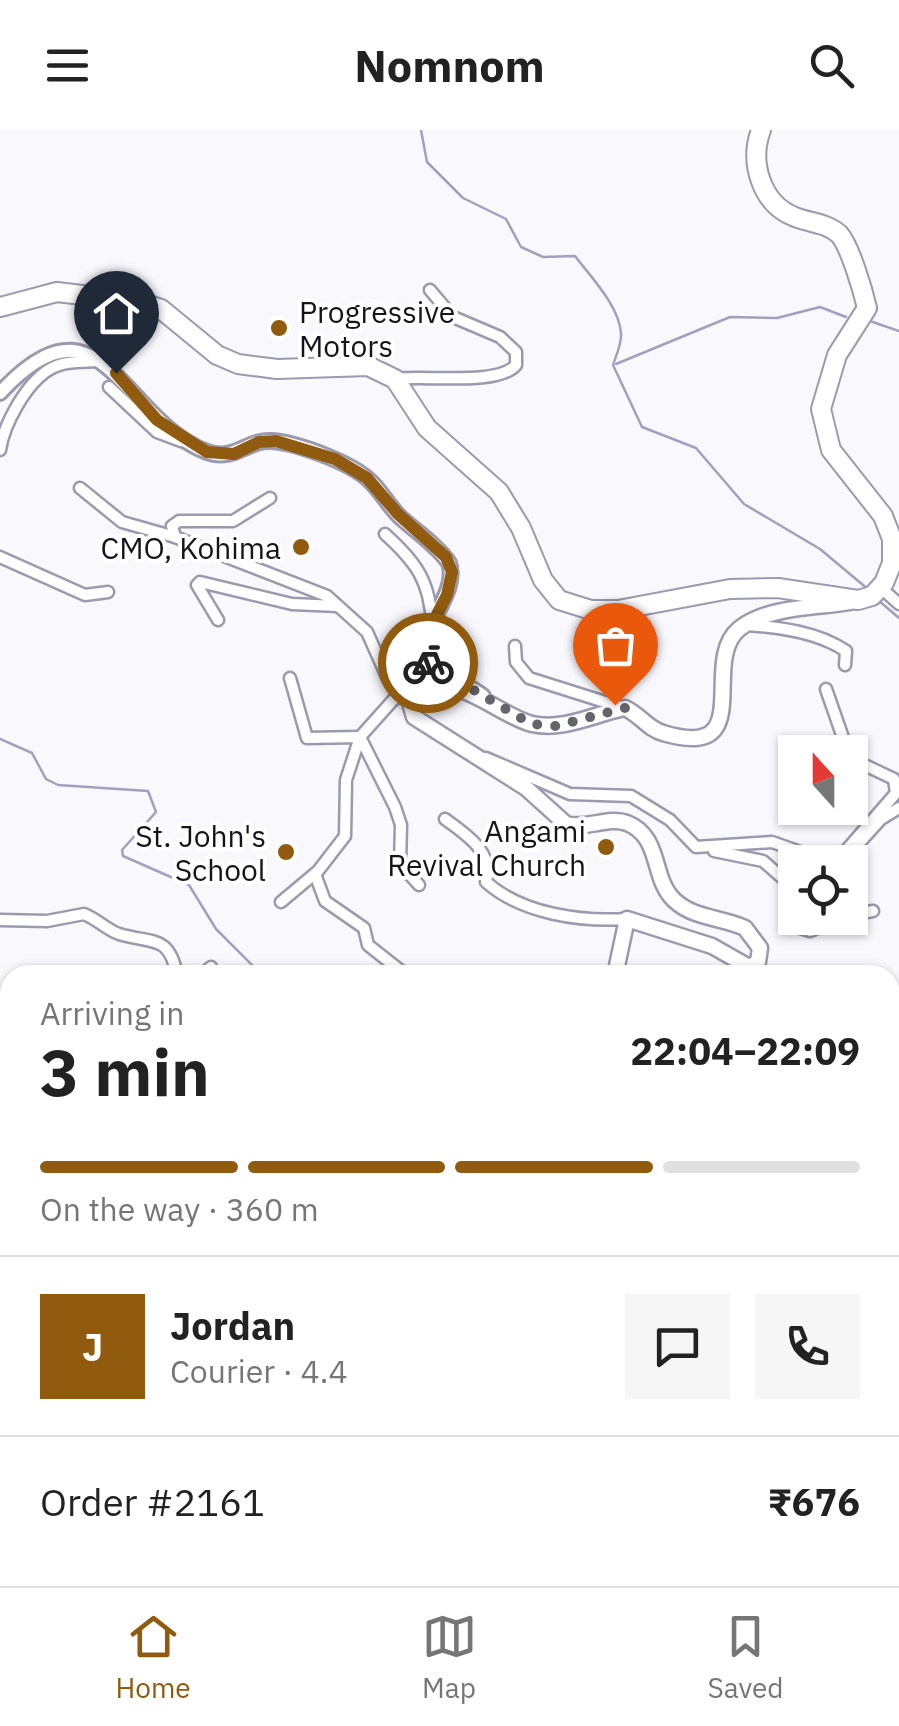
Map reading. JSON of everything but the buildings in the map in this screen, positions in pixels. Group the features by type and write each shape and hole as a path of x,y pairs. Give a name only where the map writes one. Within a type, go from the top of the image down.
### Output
{"highway":[{"path":"0,308 57,292 140,302 162,309 217,355 238,364 277,369 368,366 396,378 427,428 499,492 543,580 558,600 591,610 618,610 730,589 778,588 858,600 881,588 892,563 892,539 884,516 831,450 821,409 837,355 867,308 864,293 846,242 834,229 790,215 762,186 756,161 761,130"}],"main road":[{"path":"748,965 758,962 760,948 746,928 704,918 676,902 667,891 656,852 644,834 616,821 566,824 545,801 414,717 408,696 421,688 446,687 485,698 531,724 556,726 625,708 658,732 690,737 711,731 724,710 726,643 745,624 775,613 858,600"},
{"path":"617,965 626,919 712,946 743,965"}],"street":[{"path":"396,378 446,375 483,379 511,372 516,365 516,352 500,337 453,317 430,290"},
{"path":"0,393 42,354 60,350 97,360 124,381 157,420 191,445"},
{"path":"0,450 9,420 42,374 61,364 97,360"},
{"path":"108,387 157,432 217,455 276,441 359,470 450,563 451,584 424,640 427,662 485,698"},
{"path":"80,488 122,522 176,537 309,587 339,606 366,632 388,678 408,696"},
{"path":"176,537 172,526 178,521 233,521 270,498"},
{"path":"385,534 420,569 430,600 432,625"},
{"path":"0,558 85,595 108,592"},
{"path":"218,620 197,585 200,582 292,604 339,606"},
{"path":"881,588 899,604"},
{"path":"745,624 784,628 831,642 846,650 845,665"},
{"path":"515,646 516,662 529,678 625,708"},
{"path":"290,678 307,738 360,737"},
{"path":"826,689 842,735"},
{"path":"281,902 315,874 345,836 346,780 360,737 394,699 408,696"},
{"path":"360,737 401,825 400,864 419,885"},
{"path":"471,754 511,766 570,794 631,796 656,809 691,844 763,861 778,874"},
{"path":"850,845 898,786 868,765"},
{"path":"857,845 880,819 899,808"},
{"path":"445,819 475,842 488,866 486,882 508,898 576,919 626,919"},
{"path":"703,849 772,842 780,845"},
{"path":"315,874 325,901 364,928 368,945 393,965"},
{"path":"868,911 873,910"},
{"path":"0,920 48,922 84,914 113,932 164,945 172,952 175,965"}],"waterway":[{"path":"421,130 427,162 463,198 506,219 521,247 543,257 575,256 596,282 619,323 621,341 613,365 642,427 696,448 744,504 820,549 869,590"},
{"path":"616,364 730,317 777,318 820,307 846,317"},
{"path":"867,320 899,331"},
{"path":"878,600 899,618"},
{"path":"0,739 32,753 46,779 58,785 148,791 156,812 122,850 123,856 189,885 216,929 252,965"}],"way so far":[{"path":"428,663 531,724 556,726 625,708 615,705"}],"place":[{"name":"Progressive Motors","path":"279,328"},
{"name":"CMO, Kohima","path":"301,547"},
{"name":"Angami Revival Church","path":"606,847"},
{"name":"St. John's School","path":"286,852"}],"route":[{"path":"116,373 157,420 207,452 234,454 259,442 276,441 359,470 390,506 450,563 451,584 424,640 428,663"}]}
